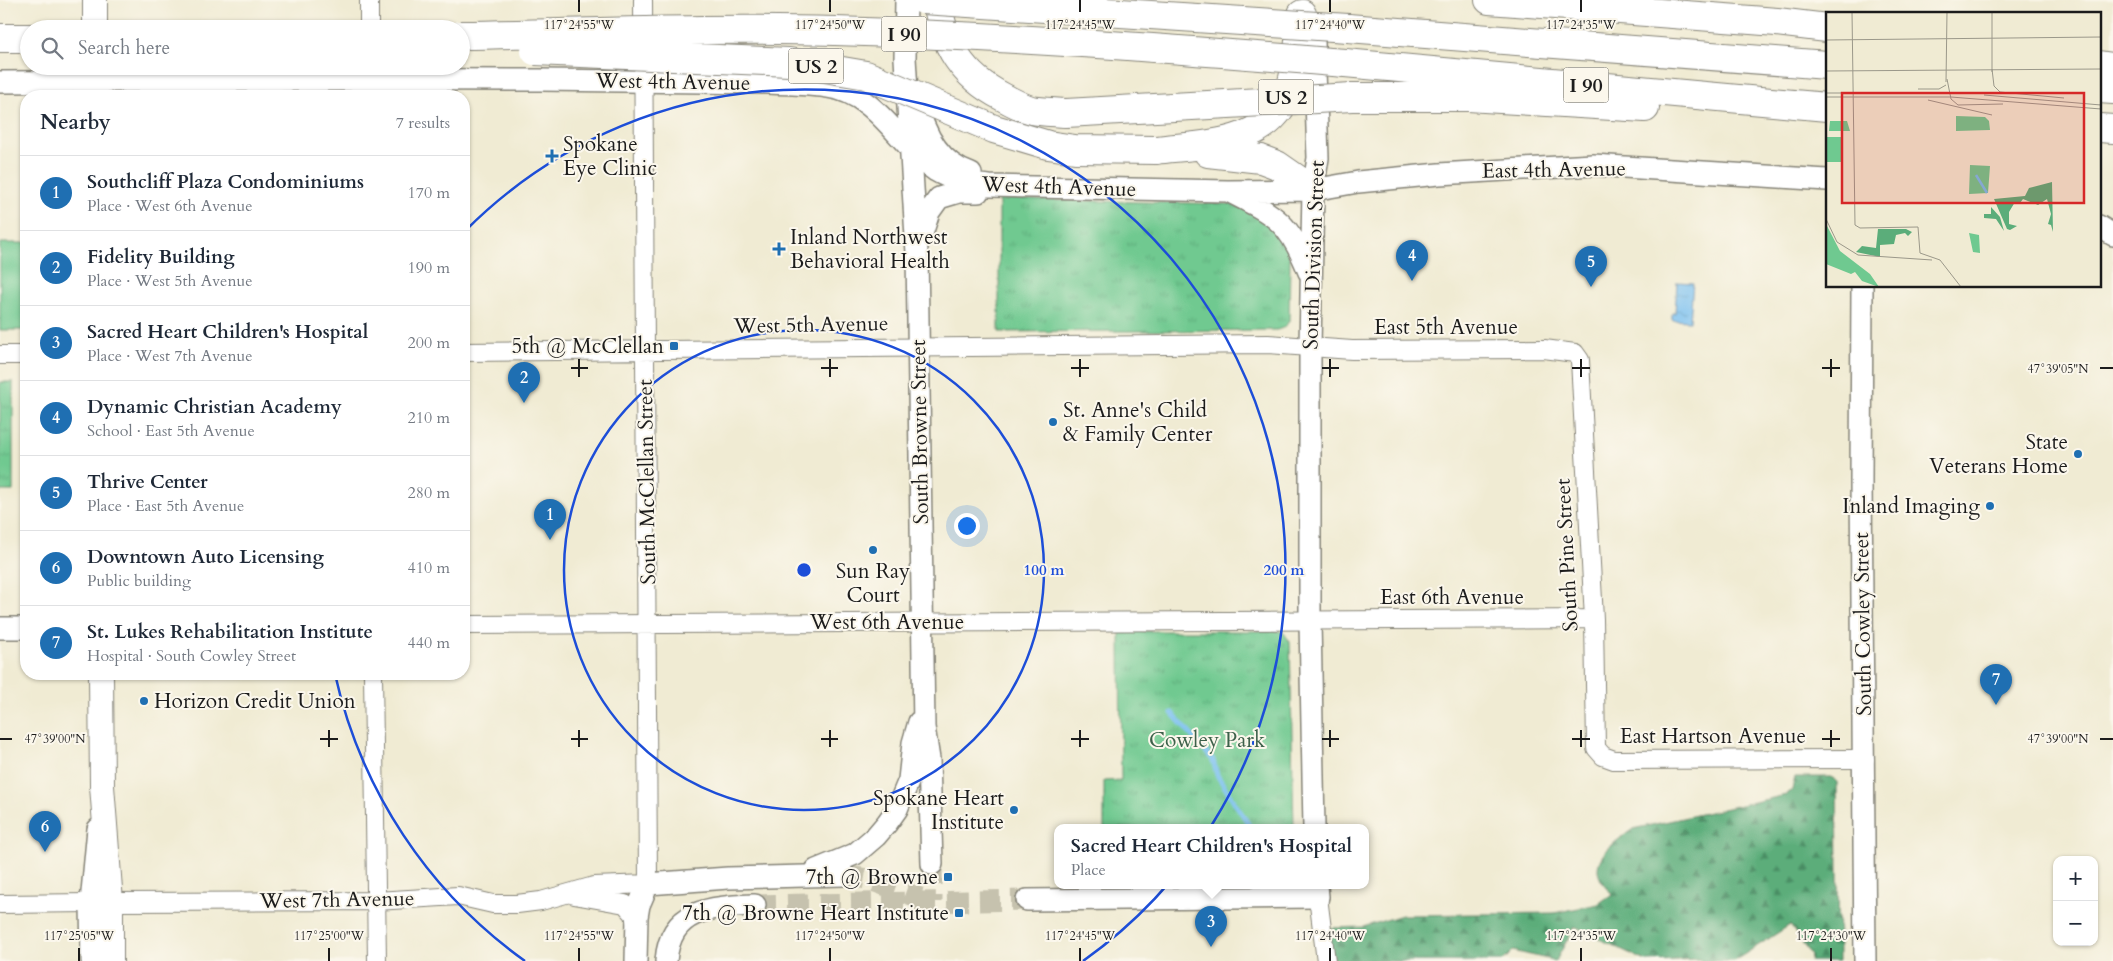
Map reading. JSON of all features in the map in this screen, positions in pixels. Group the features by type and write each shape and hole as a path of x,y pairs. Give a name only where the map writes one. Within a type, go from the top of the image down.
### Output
{"highway":[{"name":"I 90","path":"923,0 1348,28 1826,65"},
{"path":"936,0 952,51 966,72 976,81 1000,96 1030,110 1066,112 1352,97 1460,97 1646,108 1826,114"},
{"path":"1489,0 1777,22 1826,28"},
{"name":"US 2","path":"470,48 781,62 826,67 866,75 994,128 1040,143 1075,148 1156,150 1232,140 1248,135 1270,121 1281,106 1289,90 1295,64 1302,14"},
{"name":"I 90","path":"470,35 833,31 1085,43 1345,63 1826,106"},
{"path":"0,38 20,38"},
{"path":"2100,65 2113,67"},
{"path":"2100,89 2113,90"},
{"path":"2100,128 2113,129"},
{"path":"1156,150 1249,156 1262,159 1277,165 1313,190"}],"main road":[{"path":"95,0 96,20"},
{"path":"101,680 101,903 112,961"}],"street":[{"path":"369,0 369,20"},
{"name":"South McClellan Street","path":"636,961 636,923 639,905 648,884 643,0"},
{"name":"South Browne Street","path":"906,0 905,58 917,253 924,708 931,786 932,864"},
{"name":"South Division Street","path":"1302,14 1314,41 1318,158 1313,190 1310,347 1310,621 1314,824"},
{"path":"905,58 921,123 935,148 952,164 967,173 1019,186"},
{"name":"West 4th Avenue","path":"0,82 644,81 775,83 834,88 860,98 893,128 910,148 937,171 972,185 1228,191 1313,190"},
{"name":"East 4th Avenue","path":"1313,190 1358,182 1439,174 1593,165 1826,180"},
{"path":"917,253 929,212 939,198 959,192 1003,192 1019,186"},
{"path":"1228,191 1274,216 1290,234 1311,278"},
{"path":"2100,227 2113,235"},
{"name":"South Cowley Street","path":"1862,288 1861,480 1865,759 1865,961"},
{"name":"West 5th Avenue","path":"470,352 918,346 1268,344 1310,347"},
{"name":"East 5th Avenue","path":"1310,347 1352,350 1544,349 1575,353 1580,360"},
{"path":"0,355 20,355"},
{"name":"South Pine Street","path":"1580,360 1594,619 1596,748"},
{"name":"East 6th Avenue","path":"1310,621 1594,619"},
{"name":"West 6th Avenue","path":"470,625 648,625 923,621 1310,621"},
{"path":"0,628 20,628"},
{"path":"372,680 377,961"},
{"name":"West 7th Avenue","path":"792,876 815,870 854,854 876,836 887,823 897,809 909,780 913,743 924,708"},
{"name":"East Hartson Avenue","path":"1596,748 1603,756 1614,760 1865,759"},
{"path":"1303,824 1312,792"},
{"name":"West 7th Avenue","path":"0,904 376,901 458,896 493,904 517,904 541,901 594,886 844,875"},
{"path":"1233,897 1258,889"},
{"path":"1027,900 1233,897 1317,891 1326,961"},
{"name":"West 7th Avenue","path":"561,896 579,895 625,904 634,914 636,923"},
{"path":"92,961 101,903"},
{"path":"666,961 669,939 682,922 704,910 718,907 754,905"}],"green space":[{"path":"999,199 1232,204 1264,216 1287,245 1290,261 1289,321 1285,327 1277,330 999,332"},
{"path":"0,243 20,243 20,330 0,330"},
{"path":"0,382 13,382 13,491 0,491"},
{"name":"Cowley Park","path":"1120,631 1279,631 1284,633 1290,642 1294,824 1104,824 1104,781 1121,780"},
{"path":"1795,777 1831,777 1837,781 1839,961 1810,961 1811,956 1790,925 1734,961 1702,961 1700,959 1646,961 1574,927 1556,961 1513,951 1503,961 1333,961 1328,928 1363,927 1402,915 1554,913 1598,904 1612,894 1600,878 1598,870 1602,856 1614,843 1633,829 1786,795 1792,790"}],"water":[{"path":"1677,282 1693,283 1690,321 1672,320 1672,313 1675,313"}],"waterway":[{"path":"1172,713 1213,760 1217,775 1248,824"}],"tunnel":[{"path":"932,864 932,902"},
{"path":"844,875 867,879 920,898"},
{"path":"755,905 1027,900"}],"place":[{"name":"Spokane Eye Clinic","path":"552,156"},
{"name":"Inland Northwest Behavioral Health","path":"779,249"},
{"name":"Dynamic Christian Academy","path":"1412,281"},
{"name":"Thrive Center","path":"1591,287"},
{"name":"5th @ McClellan","path":"674,346"},
{"name":"Fidelity Building","path":"524,403"},
{"name":"St. Anne's Child & Family Center","path":"1053,422"},
{"name":"State Veterans Home","path":"2078,454"},
{"name":"Inland Imaging","path":"1990,506"},
{"name":"Southcliff Plaza Condominiums","path":"550,540"},
{"name":"Sun Ray Court","path":"873,550"},
{"name":"Horizon Credit Union","path":"144,701"},
{"name":"St. Lukes Rehabilitation Institute","path":"1996,705"},
{"name":"Spokane Heart Institute","path":"1014,810"},
{"name":"Downtown Auto Licensing","path":"45,852"},
{"name":"7th @ Browne","path":"948,877"},
{"name":"7th @ Browne Heart Institute","path":"959,913"},
{"name":"Sacred Heart Children's Hospital","path":"1211,947"}]}
